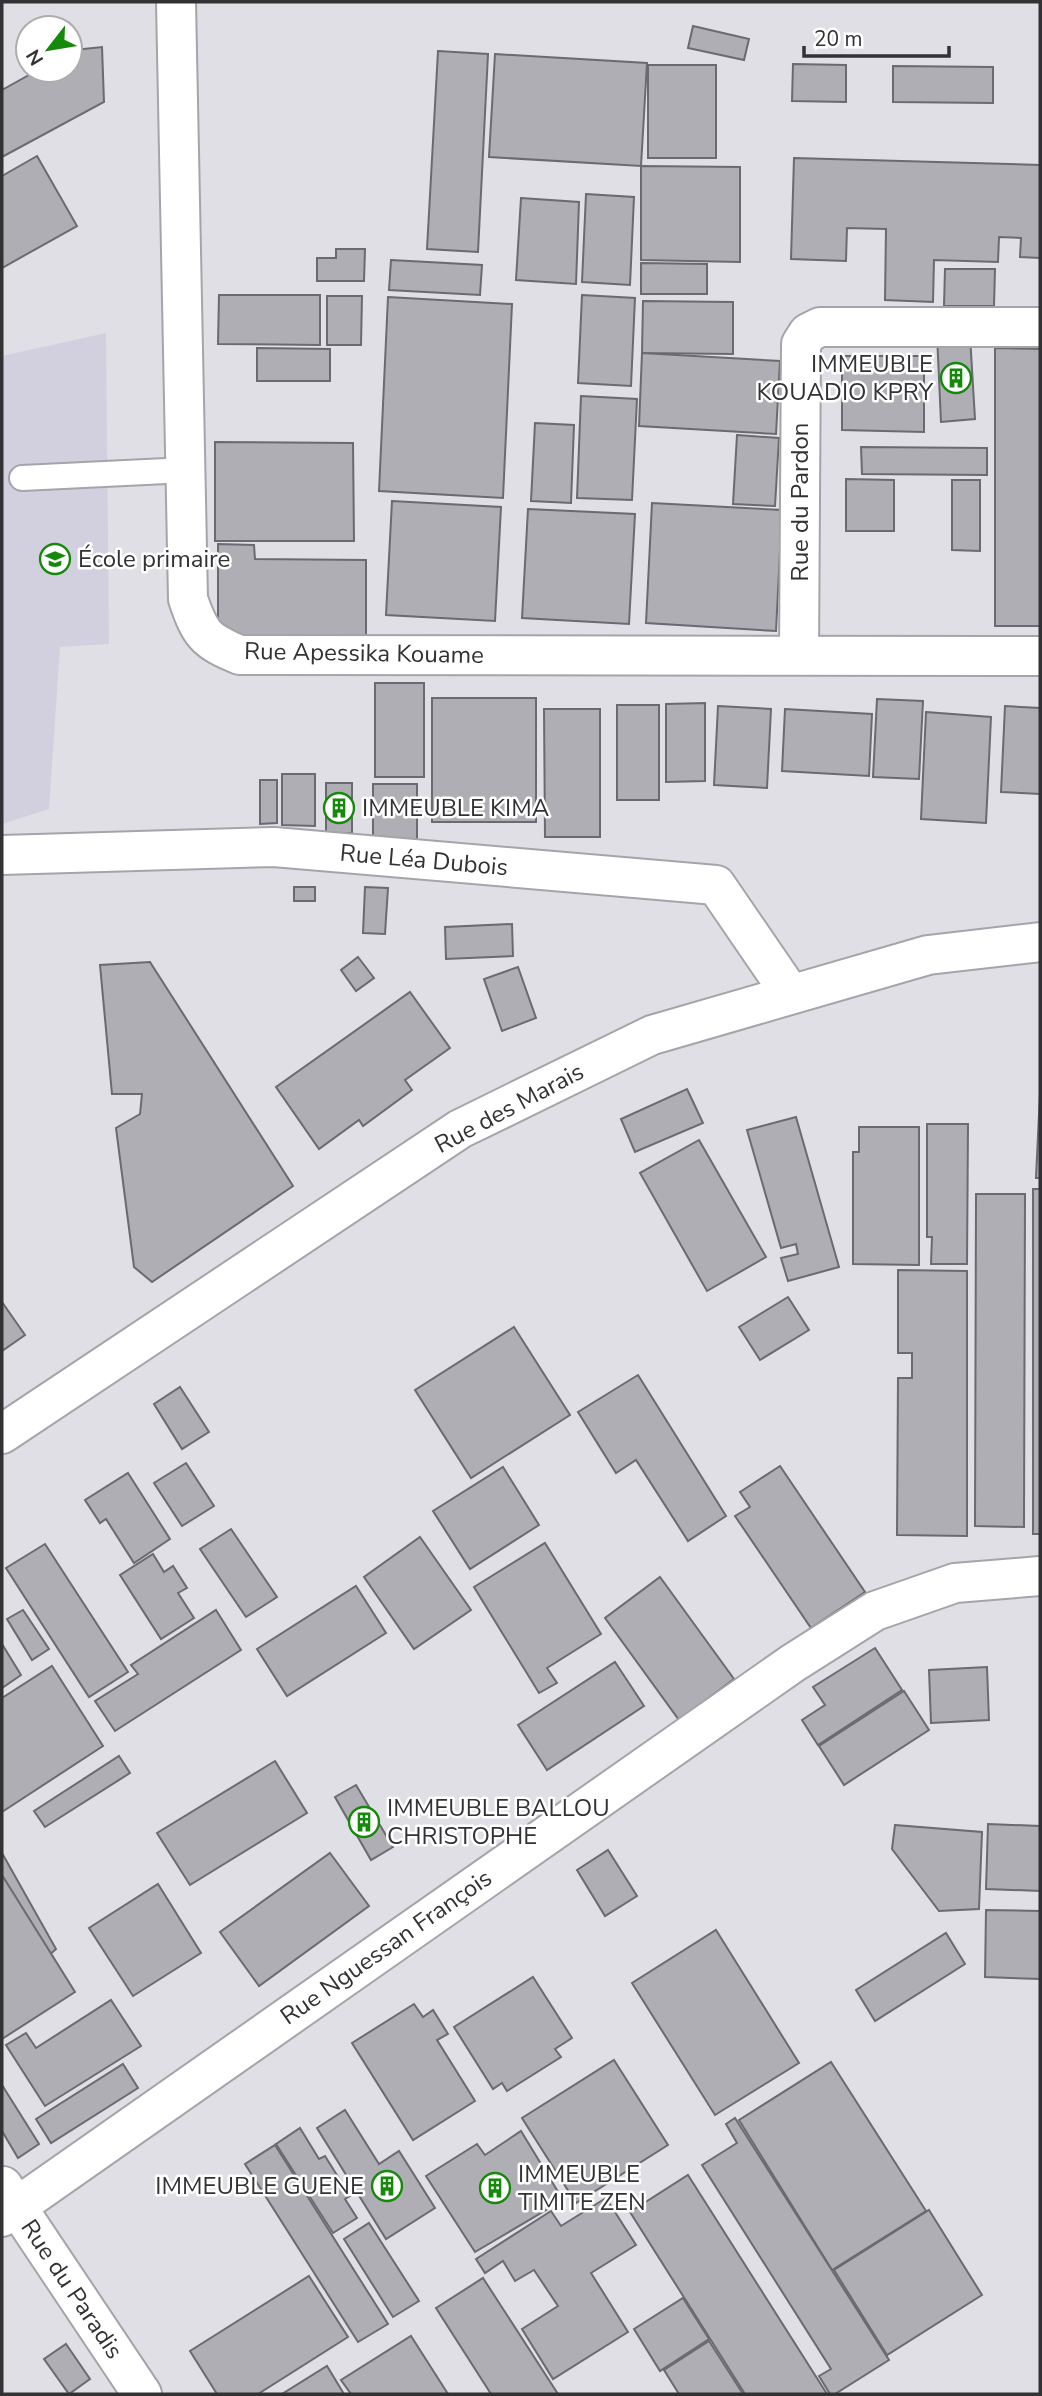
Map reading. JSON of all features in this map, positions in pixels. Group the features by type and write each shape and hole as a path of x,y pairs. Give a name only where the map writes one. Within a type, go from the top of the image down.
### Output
{"street":[{"name":"Rue Apessika Kouame","path":"176,2 188,598 196,623 209,643 240,655 1040,656"},
{"name":"Rue du Pardon","path":"799,655 801,344 808,333 820,327 1040,327"},
{"name":"Rue Léa Dubois","path":"2,855 274,847 716,885 790,993"},
{"name":"Rue des Marais","path":"2,1434 460,1129 652,1035 928,955 1040,942"},
{"name":"Rue Nguessan François","path":"7,2202 793,1663 874,1611 955,1583 1040,1576"},
{"name":"Rue du Paradis","path":"7,2202 142,2394"}],"lane":[{"path":"22,478 187,470"}],"shaded area":[{"name":"École primaire","path":"106,333 109,644 60,647 49,809 2,824 2,356"}],"building":[{"path":"693,26 749,39 744,60 688,48"},
{"path":"102,47 104,102 2,157 2,90 14,83 84,84 84,49"},
{"path":"438,51 488,54 478,252 427,249"},
{"path":"495,54 647,63 641,166 489,157"},
{"path":"793,64 846,65 846,102 792,101"},
{"path":"648,65 716,65 716,158 648,158"},
{"path":"893,66 993,67 993,103 893,102"},
{"path":"37,156 77,226 2,268 2,176"},
{"path":"794,158 1040,165 1040,258 1020,257 1021,238 999,237 998,262 934,260 933,302 885,300 886,229 847,228 846,261 791,259"},
{"path":"641,166 740,167 740,262 641,260"},
{"path":"586,194 634,197 630,285 582,282"},
{"path":"521,198 579,202 576,284 516,280"},
{"path":"336,249 365,249 364,281 317,281 317,258 336,258"},
{"path":"391,260 482,265 480,295 389,290"},
{"path":"641,263 707,264 707,294 641,294"},
{"path":"945,269 995,269 994,306 944,306"},
{"path":"219,295 320,295 320,345 218,344"},
{"path":"582,295 635,298 631,386 578,383"},
{"path":"327,296 362,296 361,345 327,345"},
{"path":"388,297 512,304 503,498 379,491"},
{"path":"643,301 733,302 733,354 642,353"},
{"name":"IMMEUBLE KOUADIO KPRY","path":"937,335 970,336 975,419 941,422"},
{"path":"257,348 330,349 330,381 257,381"},
{"path":"995,348 1040,349 1040,626 995,626"},
{"path":"642,353 780,361 776,434 639,426"},
{"path":"842,356 924,356 924,432 842,430"},
{"path":"581,396 637,399 632,500 577,498"},
{"path":"535,423 574,425 571,503 531,501"},
{"path":"737,435 779,438 775,506 733,504"},
{"path":"215,442 353,443 354,541 215,541"},
{"path":"861,447 987,448 987,475 862,474"},
{"path":"846,479 894,480 894,531 846,531"},
{"path":"952,480 980,480 980,551 952,550"},
{"path":"392,501 501,507 495,621 386,615"},
{"path":"652,503 782,510 776,631 646,623"},
{"path":"528,509 635,514 629,624 522,618"},
{"path":"218,544 254,545 255,559 366,560 366,637 218,636"},
{"path":"375,683 424,683 424,777 375,777"},
{"path":"432,698 536,698 536,822 432,822"},
{"path":"877,699 923,701 919,779 873,777"},
{"path":"705,703 705,781 666,782 666,704"},
{"path":"617,705 659,705 659,800 617,800"},
{"path":"718,706 771,709 767,788 714,785"},
{"path":"1005,706 1040,708 1040,794 1001,792"},
{"path":"544,709 600,709 600,837 545,837"},
{"path":"785,709 872,714 869,776 782,771"},
{"path":"926,712 991,717 986,823 921,819"},
{"path":"282,774 315,774 315,826 282,825"},
{"path":"260,780 277,780 277,823 260,824"},
{"name":"IMMEUBLE KIMA","path":"326,783 352,783 352,833 326,833"},
{"path":"373,784 417,784 417,844 373,844"},
{"path":"294,887 315,887 315,901 294,901"},
{"path":"365,887 388,888 385,934 363,933"},
{"path":"512,924 513,956 446,959 445,927"},
{"path":"358,957 374,978 356,991 341,970"},
{"path":"150,962 293,1186 152,1282 134,1267 116,1128 140,1114 142,1094 112,1094 100,965"},
{"path":"518,967 536,1018 502,1031 484,979"},
{"path":"410,992 450,1048 405,1080 412,1090 363,1126 359,1120 319,1149 276,1087"},
{"path":"687,1089 703,1123 635,1152 621,1119"},
{"path":"1040,1093 1040,1178 1036,1178"},
{"path":"796,1117 839,1267 788,1281 781,1258 798,1254 796,1244 781,1248 747,1130"},
{"path":"927,1124 968,1124 967,1264 931,1264 932,1237 927,1237"},
{"path":"859,1127 919,1127 919,1265 853,1264 853,1152 859,1152"},
{"path":"699,1140 766,1257 707,1291 640,1173"},
{"path":"1033,1189 1040,1189 1040,1534 1033,1534"},
{"path":"976,1194 1025,1194 1024,1527 975,1526"},
{"path":"898,1270 967,1271 967,1536 897,1535 898,1378 912,1378 912,1353 898,1353"},
{"path":"788,1297 809,1330 760,1360 739,1327"},
{"path":"2,1302 25,1335 2,1351"},
{"path":"514,1327 570,1415 471,1478 415,1390"},
{"path":"638,1375 726,1516 688,1541 636,1460 616,1473 578,1412"},
{"path":"180,1387 209,1432 182,1449 154,1404"},
{"path":"186,1463 214,1506 182,1526 154,1483"},
{"path":"780,1466 865,1592 811,1628 735,1516 750,1507 740,1492"},
{"path":"503,1467 539,1525 470,1569 433,1511"},
{"path":"128,1473 170,1539 134,1563 106,1519 100,1523 85,1500"},
{"path":"231,1529 277,1597 246,1617 200,1549"},
{"path":"420,1537 471,1610 414,1649 364,1577"},
{"path":"545,1543 601,1634 547,1668 557,1683 539,1693 474,1587"},
{"path":"45,1544 128,1672 89,1697 6,1568"},
{"path":"153,1554 164,1572 173,1566 187,1588 178,1593 194,1618 161,1639 120,1575"},
{"path":"660,1577 734,1679 679,1720 605,1618"},
{"path":"356,1586 386,1633 287,1696 257,1649"},
{"path":"23,1610 49,1649 32,1660 7,1619"},
{"path":"216,1610 241,1650 115,1731 95,1701 138,1674 131,1665"},
{"path":"2,1644 21,1675 2,1688"},
{"path":"875,1648 902,1690 818,1745 802,1720 825,1705 813,1687"},
{"path":"615,1662 644,1706 547,1770 518,1725"},
{"path":"52,1666 103,1746 2,1812 2,1698"},
{"path":"987,1667 989,1720 931,1723 929,1670"},
{"path":"904,1691 929,1730 844,1785 819,1746"},
{"path":"119,1756 130,1773 45,1827 34,1811"},
{"path":"275,1761 307,1813 190,1885 157,1833"},
{"name":"IMMEUBLE BALLOU CHRISTOPHE","path":"356,1785 393,1847 371,1860 335,1797"},
{"path":"988,1824 1040,1826 1040,1891 986,1889"},
{"path":"895,1825 982,1832 979,1909 939,1911 892,1849"},
{"path":"608,1850 637,1896 605,1916 577,1870"},
{"path":"2,1853 56,1949 2,1997"},
{"path":"330,1853 369,1906 259,1986 220,1932"},
{"path":"2,1875 75,1992 2,2039"},
{"path":"158,1884 201,1953 133,1996 89,1928"},
{"path":"986,1910 1040,1911 1040,1979 985,1977"},
{"path":"716,1930 799,2063 715,2115 632,1983"},
{"path":"946,1933 965,1964 875,2021 856,1990"},
{"path":"533,1977 572,2038 555,2049 561,2057 507,2091 502,2083 493,2089 454,2027"},
{"path":"111,2000 141,2046 45,2106 6,2045 26,2033 36,2048"},
{"path":"414,2004 423,2017 433,2010 448,2034 437,2040 475,2101 413,2140 352,2043"},
{"path":"614,2060 668,2145 576,2203 522,2118"},
{"path":"831,2062 926,2211 832,2270 739,2120"},
{"path":"123,2064 138,2088 51,2143 36,2119"},
{"path":"2,2085 39,2144 18,2158 2,2131"},
{"name":"IMMEUBLE GUENE","path":"345,2110 379,2164 399,2151 435,2208 386,2239 317,2128"},
{"path":"735,2118 889,2360 835,2394 830,2394 819,2376 831,2369 702,2165 737,2143 726,2124"},
{"path":"300,2128 319,2159 325,2156 350,2196 345,2199 357,2218 333,2233 276,2144"},
{"name":"IMMEUBLE TIMITE ZEN","path":"521,2131 563,2200 475,2252 426,2176 477,2144 485,2155"},
{"path":"275,2145 388,2324 358,2342 245,2164"},
{"path":"688,2175 827,2394 745,2394 630,2212"},
{"path":"606,2198 636,2245 591,2273 628,2332 553,2379 522,2329 558,2306 534,2270 515,2281 503,2261 485,2273 476,2259 551,2211 561,2226"},
{"path":"929,2210 982,2295 887,2355 834,2270"},
{"path":"369,2223 419,2301 393,2317 344,2239"},
{"path":"309,2276 348,2337 258,2394 217,2394 190,2351"},
{"path":"483,2278 558,2394 491,2394 436,2308"},
{"path":"683,2298 709,2339 660,2371 634,2329"},
{"path":"411,2336 448,2394 351,2394 341,2380"},
{"path":"709,2341 743,2394 679,2394 664,2370"},
{"path":"66,2344 90,2379 69,2394 44,2359"},
{"path":"327,2366 344,2394 282,2394"}],"place":[{"name":"IMMEUBLE KOUADIO KPRY","path":"956,378"},
{"name":"École primaire","path":"55,559"},
{"name":"IMMEUBLE KIMA","path":"339,808"},
{"name":"IMMEUBLE BALLOU CHRISTOPHE","path":"364,1822"},
{"name":"IMMEUBLE GUENE","path":"387,2186"},
{"name":"IMMEUBLE TIMITE ZEN","path":"495,2188"}]}
